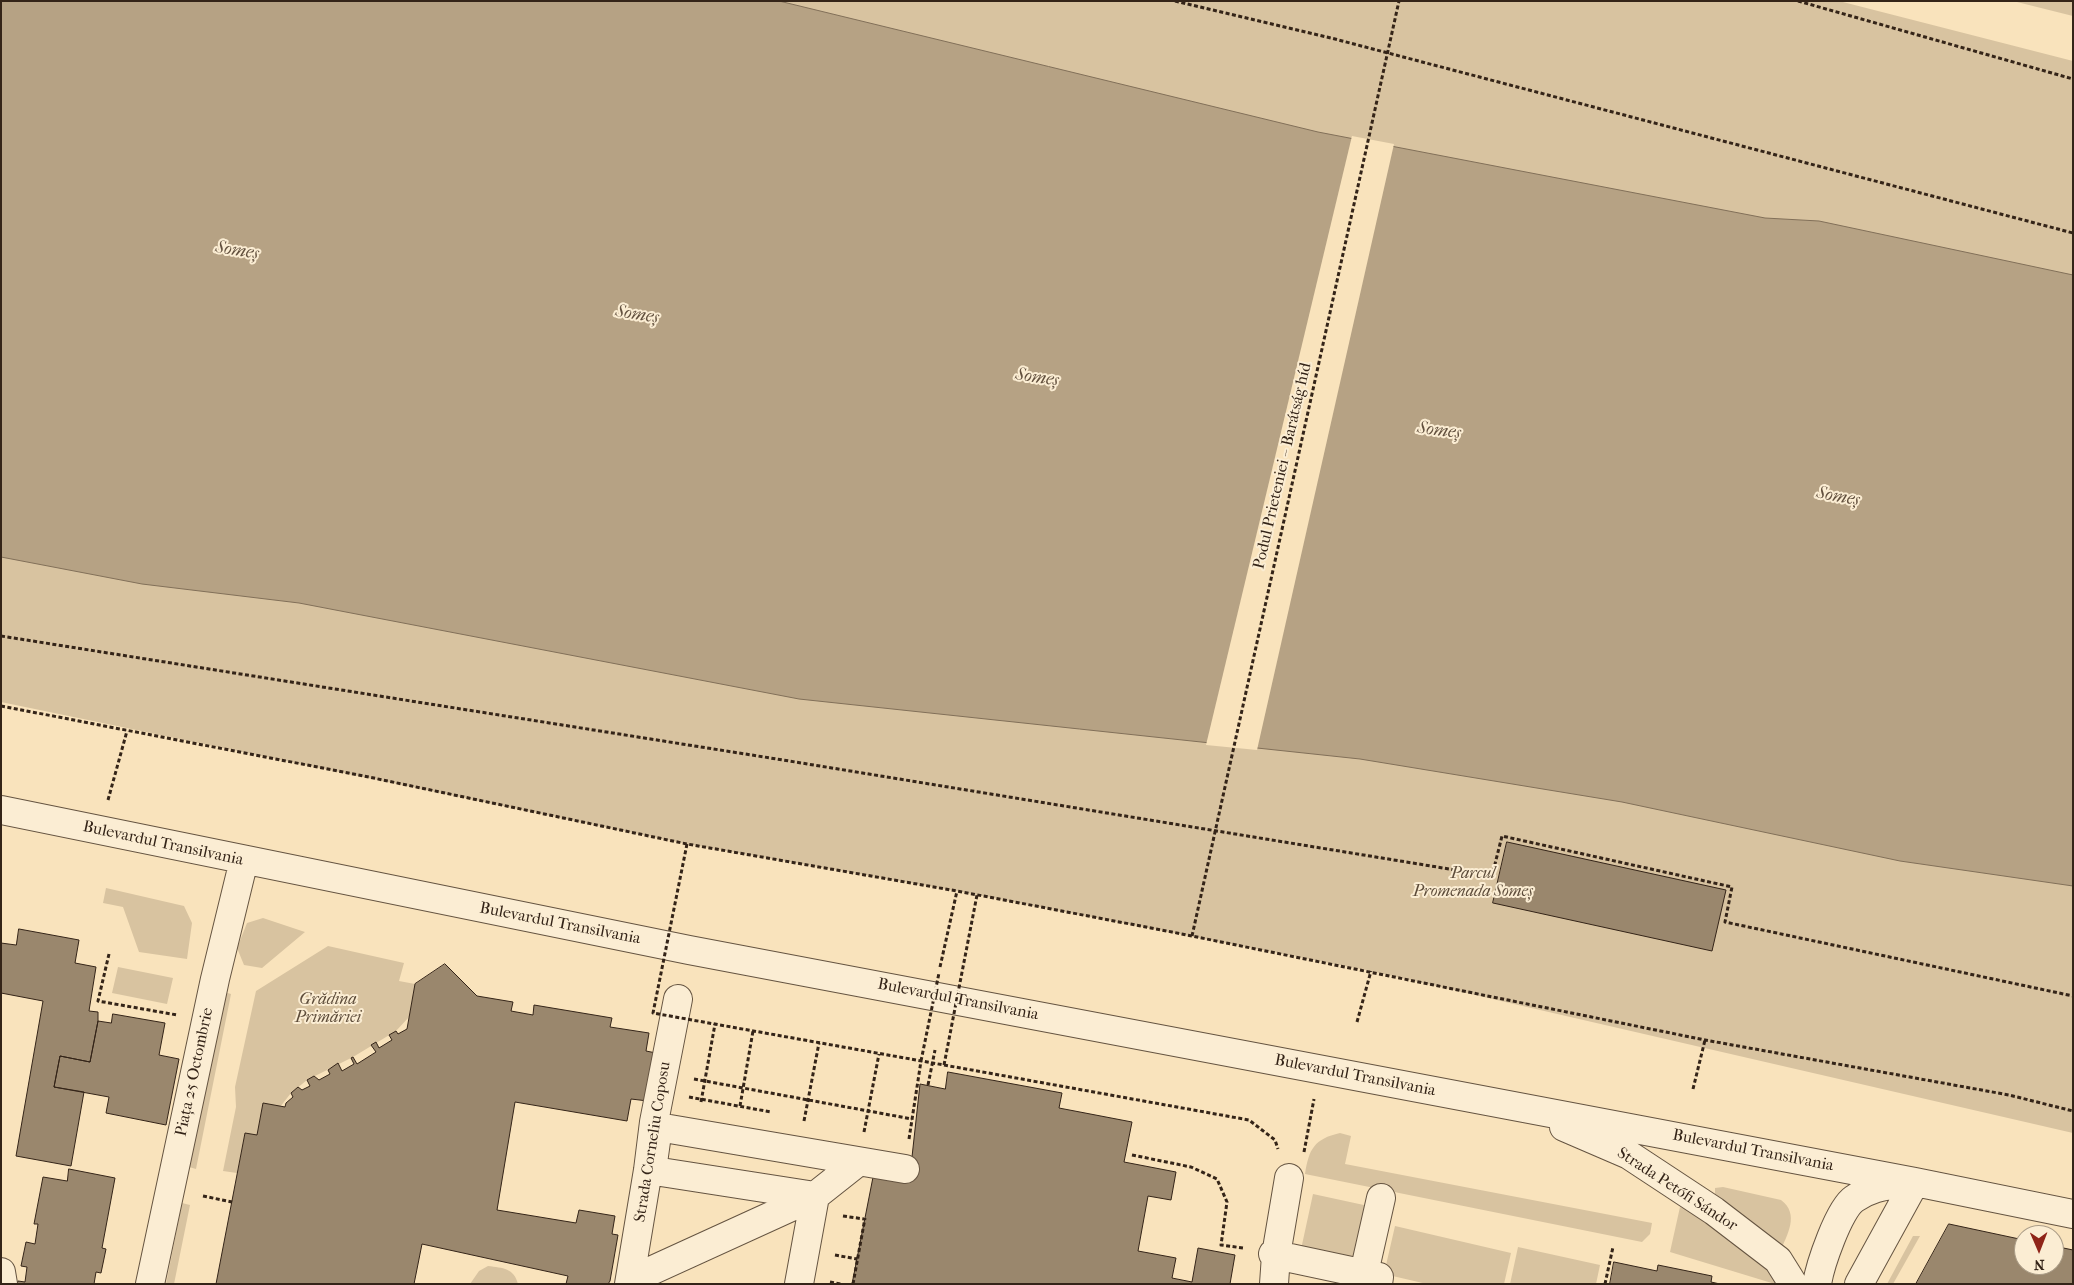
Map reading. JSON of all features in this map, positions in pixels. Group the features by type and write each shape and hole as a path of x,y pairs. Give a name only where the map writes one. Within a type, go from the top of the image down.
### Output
{"street":[{"name":"Bulevardul Transilvania","path":"1,810 699,952 1916,1182 2073,1214"},
{"name":"Piața 25 Octombrie","path":"150,1284 215,979 244,860"},
{"name":"Strada Corneliu Coposu","path":"630,1282 650,1170 654,1122 678,999"},
{"name":"Strada Petőfi Sándor","path":"1517,1107 1629,1155 1746,1234 1778,1260 1793,1284"},
{"path":"803,1194 650,1170 658,1127 906,1169"},
{"path":"688,1176 696,1134"},
{"path":"726,1182 734,1141"},
{"path":"799,1152 803,1194 799,1284"},
{"path":"630,1282 803,1194 858,1162"},
{"path":"1274,1284 1275,1254 1284,1165"},
{"name":"Bulevardul Transilvania","path":"1817,1284 1834,1230 1852,1200 1876,1187 1916,1182"},
{"path":"1859,1284 1916,1182"},
{"path":"1275,1254 1371,1278 1381,1198"},
{"path":"1,1272 2,1284"}],"path":[{"path":"1175,1 1330,38 2073,233"},
{"name":"Podul Prieteniei – Barátság híd","path":"1192,936 1400,1"},
{"path":"1798,1 2073,80"},
{"path":"1,636 783,760 1492,876 1502,836 1732,887 1726,922 2073,996"},
{"path":"1,706 355,774 688,844 957,891 1192,936 1706,1040 2010,1095 2073,1110"},
{"path":"107,802 127,730"},
{"path":"688,844 654,1013 1249,1120 1275,1140 1284,1165"},
{"path":"906,1169 921,1060 957,891"},
{"path":"944,1064 977,895"},
{"path":"109,954 98,1001 183,1016"},
{"path":"1357,1022 1371,971"},
{"path":"696,1134 715,1024"},
{"path":"734,1141 753,1031"},
{"path":"1693,1088 1706,1040"},
{"path":"799,1152 819,1043"},
{"path":"928,1085 935,1050"},
{"path":"858,1162 879,1054"},
{"path":"686,1077 912,1119"},
{"path":"1132,1155 1191,1167 1217,1179 1227,1202 1221,1245 1275,1254"},
{"path":"203,1196 232,1202"},
{"path":"853,1284 864,1218"},
{"path":"1605,1284 1613,1247"}],"green space":[{"name":"Parcul Promenada Someș","path":"1,1 1839,1 2073,61 2073,1133 1371,971 957,891 687,844 1,702"},
{"path":"2013,1 2073,1 2073,16"},
{"path":"106,888 184,906 192,923 187,959 139,952 123,907 103,903"},
{"path":"263,918 305,932 262,968 244,965 237,948 247,923"},
{"name":"Grădina Primăriei","path":"328,946 404,963 399,981 415,984 409,1017 396,1031 353,1057 307,1080 291,1093 280,1107 263,1103 257,1135 245,1133 237,1173 223,1171 236,1107 235,1087 256,991"},
{"path":"118,967 173,978 167,1004 112,993"},
{"path":"224,992 231,994 196,1169 189,1167"},
{"path":"1340,1133 1351,1136 1345,1164 1652,1223 1650,1234 1642,1242 1305,1174 1308,1158 1314,1146 1324,1138"},
{"path":"1723,1187 1781,1200 1787,1206 1791,1218 1790,1225 1780,1252 1715,1200 1715,1188"},
{"path":"1313,1194 1373,1207 1360,1267 1300,1254"},
{"path":"182,1203 190,1205 174,1284 166,1284"},
{"path":"1680,1207 1715,1221 1783,1284 1775,1284 1670,1252"},
{"path":"1395,1226 1511,1253 1504,1284 1427,1284 1384,1274"},
{"path":"1913,1236 1920,1236 1893,1284 1887,1284"},
{"path":"1518,1247 1600,1265 1596,1284 1510,1284"},
{"path":"488,1266 503,1268 511,1272 518,1284 470,1284 479,1271"}],"water":[{"name":"Someș","path":"1,1 779,1 1318,132 1765,218 1819,221 2073,275 2073,886 1900,861 1622,802 1360,759 799,699 299,603 142,584 1,557"}],"pier":[{"path":"1352,136 1394,144 1257,750 1206,745"}],"building":[{"path":"1507,842 1726,890 1712,951 1493,903"},
{"path":"19,929 79,940 75,963 96,967 89,1011 98,1012 98,1021 90,1062 60,1056 54,1087 84,1092 71,1166 16,1156 43,1001 1,993 1,943 16,945"},
{"path":"445,964 477,996 513,1002 511,1011 533,1015 534,1005 612,1018 610,1027 649,1033 646,1051 656,1053 648,1101 631,1099 627,1121 515,1102 497,1210 576,1223 579,1210 615,1216 612,1234 618,1235 608,1284 566,1284 568,1276 422,1244 414,1284 216,1284 245,1133 257,1135 263,1103 285,1107 286,1103 293,1097 291,1093 298,1087 302,1090 310,1086 307,1080 314,1076 319,1080 330,1074 328,1070 338,1063 342,1071 354,1064 351,1058 353,1057 357,1064 376,1052 371,1045 376,1042 379,1048 392,1040 389,1035 396,1031 398,1034 407,1029 415,984"},
{"path":"113,1014 165,1023 159,1055 179,1059 166,1125 106,1113 109,1097 54,1087 60,1056 90,1062 98,1021 111,1023"},
{"path":"948,1072 1062,1093 1059,1108 1132,1122 1124,1162 1176,1172 1171,1200 1148,1196 1138,1251 1176,1258 1172,1278 1192,1282 1198,1248 1235,1255 1230,1284 852,1284 875,1167 911,1166 920,1084 945,1089"},
{"path":"69,1169 115,1178 102,1248 106,1249 101,1273 96,1272 94,1284 17,1284 18,1281 25,1282 27,1267 21,1266 26,1242 35,1244 38,1224 34,1224 43,1177 67,1181"},
{"path":"1949,1224 2014,1238 2014,1275 2064,1275 2064,1248 2073,1250 2073,1284 1916,1284"},
{"path":"1614,1262 1657,1271 1658,1265 1712,1276 1711,1282 1720,1284 1610,1284"}]}
